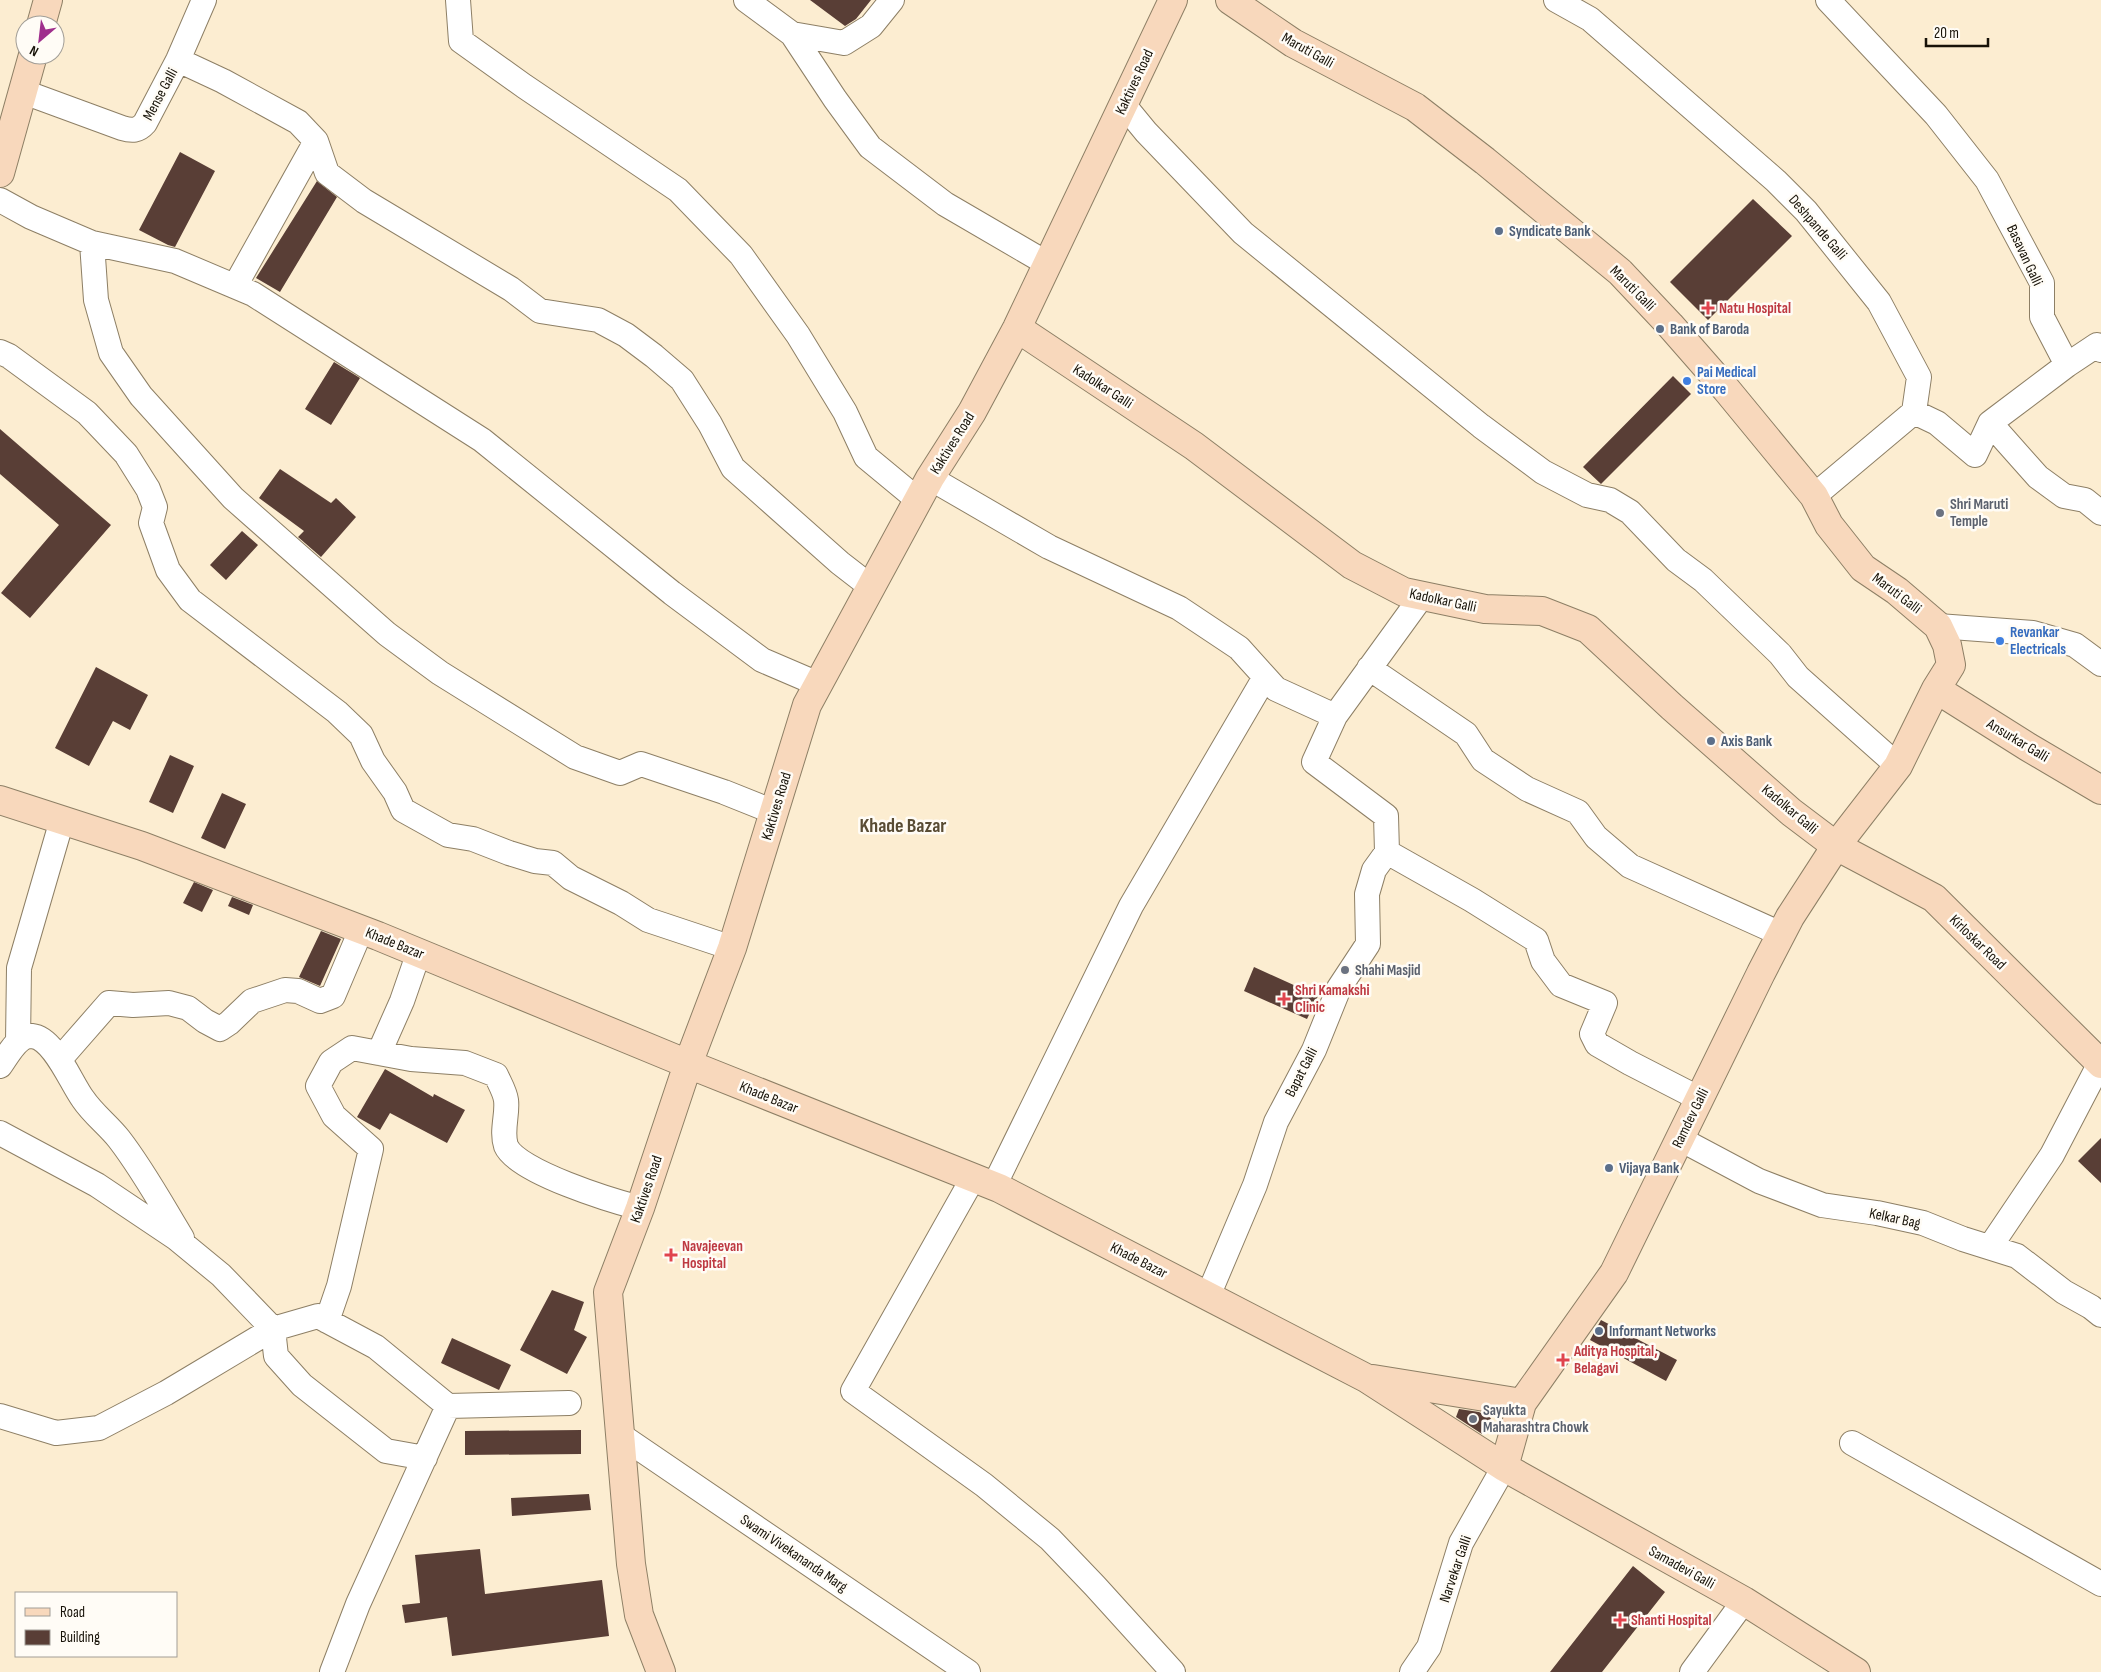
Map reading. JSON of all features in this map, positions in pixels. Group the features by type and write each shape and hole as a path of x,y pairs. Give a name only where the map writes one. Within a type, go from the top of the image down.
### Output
{"main road":[{"path":"44,15 48,0"},
{"name":"Kaktives Road","path":"661,1672 639,1615 631,1564 608,1292 640,1208 688,1064 732,948 807,705 924,489 972,412 1016,328 1173,0"},
{"name":"Maruti Galli","path":"1230,0 1292,43 1415,106 1620,272 1726,388 1814,496 1829,525 1863,568 1897,591 1938,626 1947,645 1951,665 1936,690 1898,766"},
{"path":"0,173 31,65"},
{"name":"Kadolkar Galli","path":"1016,328 1194,446 1352,565 1404,592 1485,609 1542,611 1588,629 1672,707 1791,812 1836,846"},
{"name":"Ansurkar Galli","path":"1936,690 2101,790"},
{"name":"Ramdev Galli","path":"1504,1467 1522,1403 1614,1273 1781,934 1836,846 1898,766"},
{"name":"Khade Bazar","path":"0,800 142,846 419,952 688,1064 984,1182 1366,1378 1504,1467"},
{"name":"Kirloskar Road","path":"1836,846 1934,898 2100,1063"},
{"path":"1366,1378 1522,1403"},
{"name":"Samadevi Galli","path":"1504,1467 1744,1602 1856,1672"}],"street":[{"name":"Mense Galli","path":"24,92 132,131 140,128 145,123 178,60 204,0"},
{"path":"458,0 461,41 678,190 741,255 798,335 844,412 866,457 924,489 1179,608 1240,648 1276,689 1335,716"},
{"path":"746,0 792,34 834,98 870,147 945,204 1048,264"},
{"path":"792,34 844,43 871,26 892,0"},
{"name":"Deshpande Galli","path":"1556,0 1590,19 1776,180 1806,211 1879,302 1919,377 1914,412"},
{"name":"Basavan Galli","path":"1828,0 1936,115 1987,180 2042,283 2042,317 2067,365"},
{"path":"178,60 223,81 298,122 316,141 327,173 364,201 511,289 540,311 598,320 626,335 654,356 682,380 710,424 733,468 840,563 871,587"},
{"path":"1123,104 1146,132 1243,233 1481,426 1543,472 1587,495 1610,500 1630,512 1676,560 1703,580 1780,654 1798,677 1898,766"},
{"path":"235,286 316,141"},
{"path":"0,200 31,217 92,243 175,261 253,294 482,440 672,593 762,660 818,684"},
{"path":"92,243 96,300 111,353 141,396 233,498 387,634 440,673 575,757 620,773 642,764 724,792 774,812"},
{"path":"1814,496 1914,412 1937,423 1975,454 1990,423 2067,365 2097,345 2101,350"},
{"path":"0,352 9,356 87,413 126,454 148,489 155,507 151,523 168,570 190,600 337,712 362,735 373,761 395,792 403,810 448,836 473,839 535,861 552,862 571,878 621,903 648,920 732,948"},
{"path":"1990,423 2038,477 2064,496 2085,500 2101,513"},
{"path":"1422,596 1335,716 1314,762 1386,816 1387,852 1472,900 1536,940 1543,961 1562,985 1605,1003 1592,1034 1597,1044 1700,1099"},
{"path":"1938,626 2033,633 2075,645 2101,664"},
{"path":"1369,668 1466,734 1483,760 1526,789 1578,812 1596,837 1630,866 1781,934"},
{"path":"1173,1672 1096,1586 1050,1539 984,1485 853,1391 984,1182 1131,906 1265,677"},
{"path":"18,1042 19,968 62,820"},
{"name":"Bapat Galli","path":"1208,1296 1255,1185 1276,1122 1314,1050 1339,988 1368,944 1367,894 1374,870 1387,852"},
{"path":"60,1059 109,1002 133,1005 169,1003 188,1008 205,1021 220,1029 229,1024 252,1001 285,990 298,991 320,1001 333,996 361,930"},
{"path":"379,1054 402,1001 419,952"},
{"path":"0,1066 18,1042 26,1036 34,1036 46,1044 60,1059 83,1100 119,1139 187,1246"},
{"path":"327,1321 339,1286 371,1149 334,1116 318,1086 331,1062 352,1048 411,1059 465,1063 496,1075 506,1099 504,1125 506,1146 518,1158 561,1181 601,1198 640,1208"},
{"path":"1990,1248 2052,1155 2100,1063"},
{"path":"0,1133 97,1185 187,1246 221,1275 273,1329 276,1356 302,1385 386,1451 425,1458"},
{"name":"Kelkar Bag","path":"1680,1139 1759,1181 1822,1205 1877,1213 1923,1223 2017,1256 2064,1292 2091,1306 2101,1315"},
{"path":"0,1416 56,1433 99,1428 166,1393 273,1329 318,1316 376,1347 448,1406 569,1403"},
{"path":"332,1672 358,1604 448,1406"},
{"name":"Swami Vivekananda Marg","path":"620,1435 968,1672"},
{"path":"1852,1443 2101,1584"},
{"name":"Narvekar Galli","path":"1412,1672 1429,1647 1461,1543 1504,1467"},
{"path":"1692,1672 1744,1602"}],"building":[{"path":"810,0 871,0 856,19 845,26"},
{"path":"180,152 215,171 175,247 139,230"},
{"path":"317,181 337,197 280,292 256,278"},
{"path":"1753,199 1792,236 1708,320 1670,282"},
{"path":"334,362 360,378 331,425 305,409"},
{"path":"1673,376 1691,394 1601,484 1583,467"},
{"path":"0,429 111,525 30,618 1,593 59,525 0,474"},
{"path":"280,469 331,503 336,498 356,517 321,557 298,537 304,531 259,498"},
{"path":"242,531 258,545 226,580 210,565"},
{"path":"96,667 148,695 130,730 113,721 89,766 55,748"},
{"path":"170,755 194,766 173,813 149,802"},
{"path":"222,793 246,804 225,849 201,838"},
{"path":"194,882 213,890 202,912 183,903"},
{"path":"232,897 253,905 249,915 228,906"},
{"path":"321,931 341,939 320,986 299,977"},
{"path":"1254,967 1318,996 1307,1019 1244,991"},
{"path":"385,1069 433,1097 434,1094 465,1110 447,1143 390,1113 380,1130 357,1117"},
{"path":"2101,1138 2101,1183 2078,1161"},
{"path":"552,1290 584,1302 574,1330 587,1337 567,1374 520,1350"},
{"path":"1601,1320 1677,1360 1666,1381 1590,1340"},
{"path":"452,1338 511,1365 499,1390 441,1363"},
{"name":"Sayukta Maharashtra Chowk","path":"1459,1409 1479,1412 1491,1418 1482,1434 1456,1417"},
{"path":"581,1430 581,1454 465,1455 465,1431"},
{"path":"589,1494 591,1510 512,1516 511,1498"},
{"path":"480,1549 485,1594 602,1580 609,1636 452,1656 447,1617 405,1623 402,1605 420,1603 415,1555"},
{"path":"1633,1566 1665,1592 1602,1672 1550,1672"}],"place":[{"name":"Syndicate Bank","path":"1499,231"},
{"name":"Natu Hospital","path":"1708,308"},
{"name":"Bank of Baroda","path":"1660,329"},
{"name":"Pai Medical Store","path":"1687,381"},
{"name":"Shri Maruti Temple","path":"1940,513"},
{"name":"Revankar Electricals","path":"2000,641"},
{"name":"Axis Bank","path":"1711,741"},
{"name":"Shahi Masjid","path":"1345,970"},
{"name":"Shri Kamakshi Clinic","path":"1284,999"},
{"name":"Vijaya Bank","path":"1609,1168"},
{"name":"Navajeevan Hospital","path":"671,1255"},
{"name":"Informant Networks","path":"1599,1331"},
{"name":"Aditya Hospital, Belagavi","path":"1563,1360"},
{"name":"Sayukta Maharashtra Chowk","path":"1473,1419"},
{"name":"Shanti Hospital","path":"1620,1620"}],"district":[{"name":"Khade Bazar","path":"903,825"}]}
